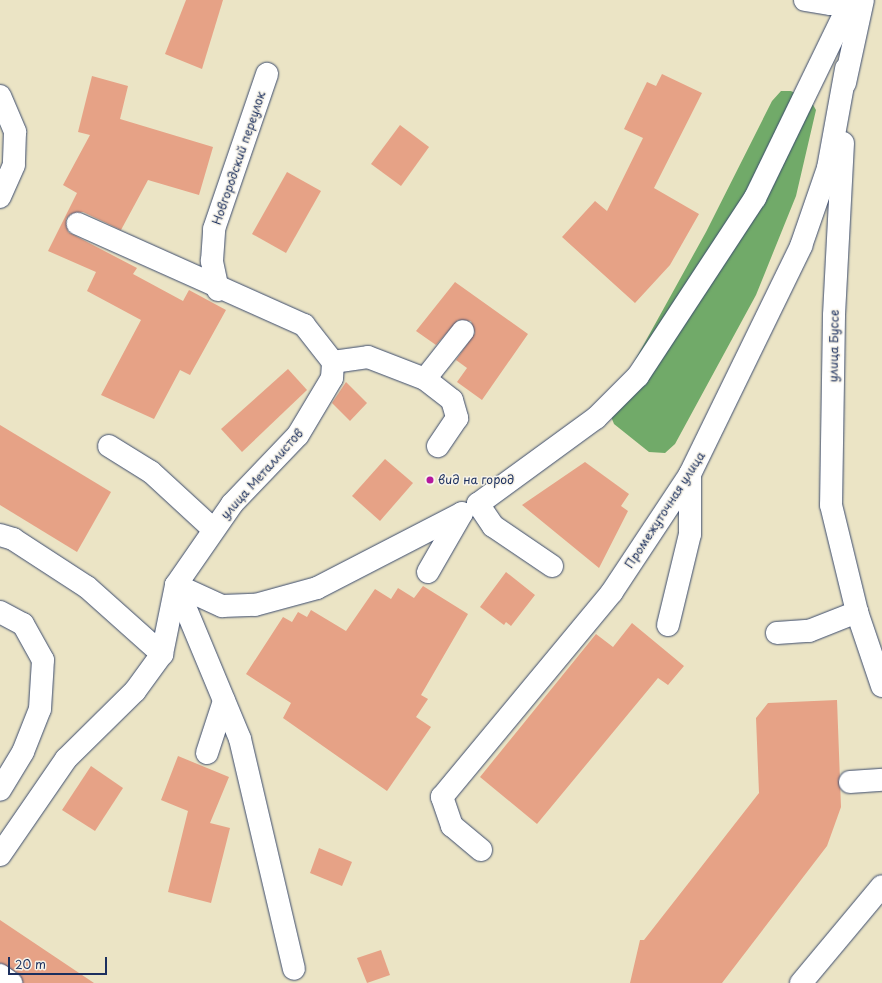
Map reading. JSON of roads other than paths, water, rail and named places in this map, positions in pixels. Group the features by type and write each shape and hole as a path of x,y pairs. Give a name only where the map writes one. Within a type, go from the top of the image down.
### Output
{"street":[{"path":"805,0 831,4 841,0"},
{"path":"552,566 493,526 478,504 596,418 638,376 755,198 851,0"},
{"name":"улица Буссе","path":"863,0 846,69 834,316 831,505 857,612 882,686"},
{"name":"Промежуточная улица","path":"481,850 452,826 442,797 612,592 690,474 801,246 828,168 846,69"},
{"name":"Новгородский переулок","path":"218,290 212,261 214,229 267,74"},
{"path":"0,96 15,132 14,165 0,197"},
{"path":"78,224 218,290 304,325 333,362 368,357 425,379 452,400 457,418 438,446"},
{"path":"425,379 463,332"},
{"name":"улица Металлистов","path":"0,855 66,759 135,690 162,654 176,586 213,529 298,435 332,378 333,362"},
{"path":"109,446 151,472 213,529"},
{"path":"668,625 690,534 690,474"},
{"path":"176,586 222,606 255,605 317,588 462,513 428,572"},
{"path":"0,535 13,539 87,587 162,654"},
{"path":"176,586 240,740 294,969"},
{"path":"0,612 23,624 43,660 40,709 23,752 0,790"},
{"path":"777,633 809,631 857,612"},
{"path":"207,753 224,701"},
{"path":"850,782 882,780"},
{"path":"801,983 882,886"},
{"path":"0,975 11,983"}],"place":[{"name":"вид на город","path":"430,480"}]}
